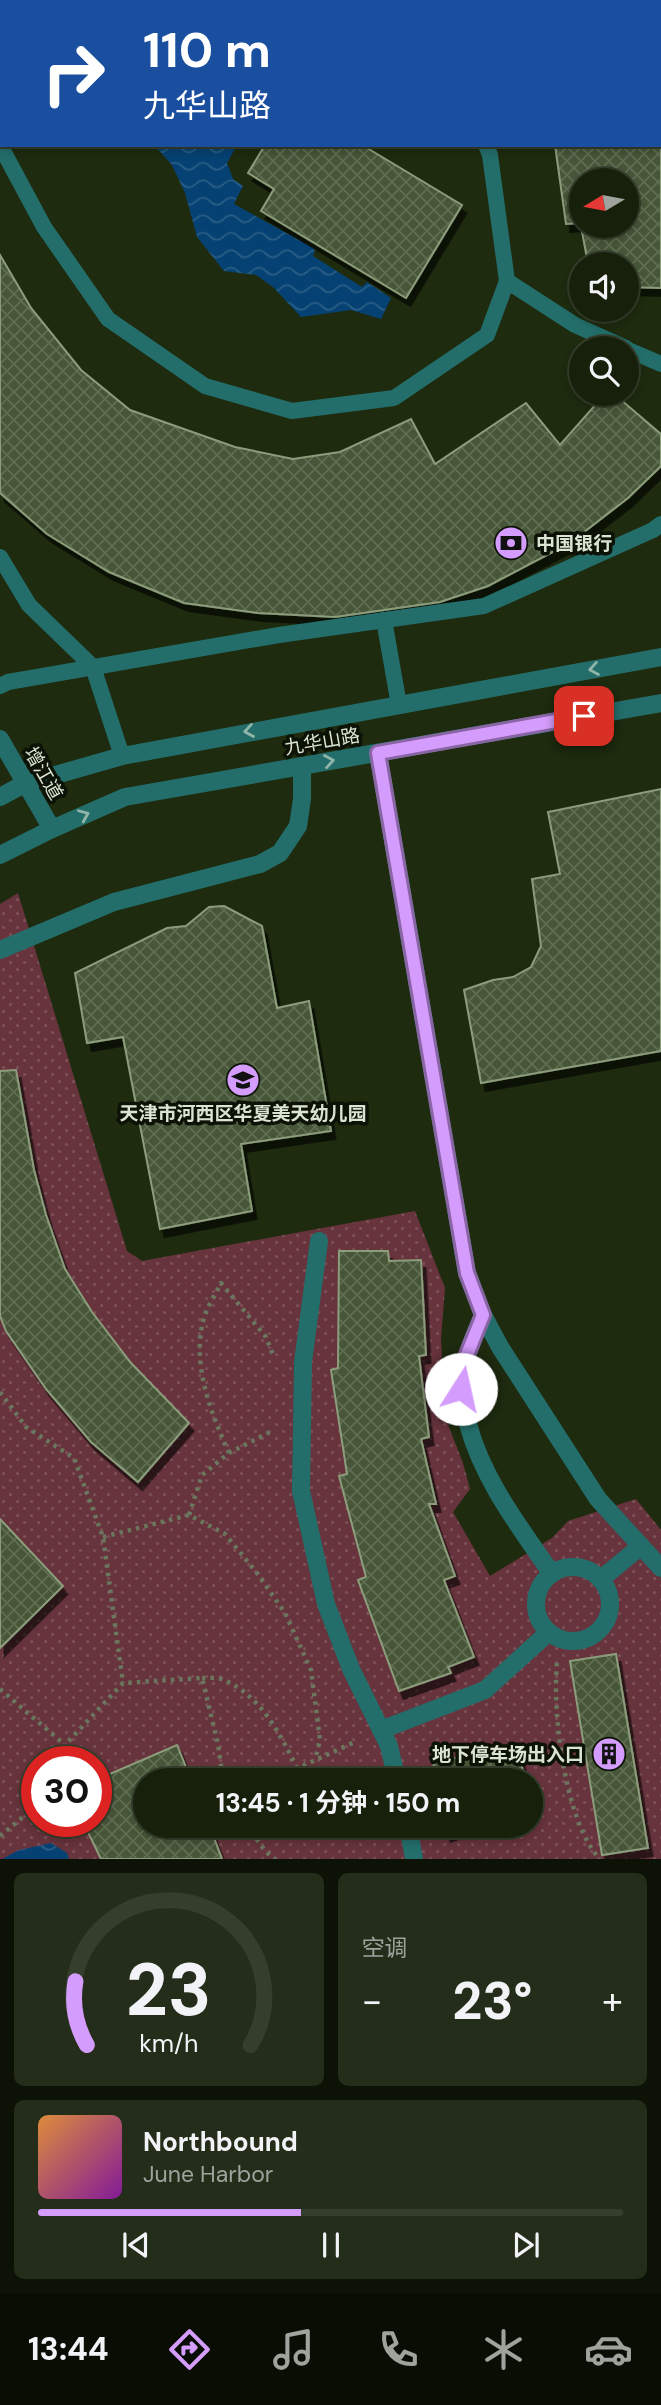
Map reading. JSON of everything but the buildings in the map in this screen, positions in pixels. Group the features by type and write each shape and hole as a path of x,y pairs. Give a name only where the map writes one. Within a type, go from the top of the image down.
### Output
{"street":[{"name":"九华山路","path":"0,797 24,784 122,756 661,657"},
{"name":"九华山路","path":"1,852 125,797 661,702"},
{"name":"增江道","path":"0,739 52,829"},
{"path":"378,753 467,1273 483,1315 513,1368 598,1499 661,1567"},
{"path":"0,950 114,902 260,864 280,853 298,826 302,799 302,766"},
{"path":"319,1241 303,1363 301,1491 326,1604 351,1669 389,1746 394,1768"},
{"path":"483,1315 466,1357 461,1389 465,1414 487,1477 552,1574"},
{"path":"601,1579 640,1546"},
{"path":"572,1567 583,1568 601,1579 610,1602 609,1614 604,1625 595,1634 584,1639 557,1635 541,1622 537,1601 544,1581 552,1574 572,1567"},
{"path":"381,1730 485,1690 557,1635"},
{"path":"410,1838 414,1859"}],"lane":[{"path":"1,147 44,227 108,319 205,386 292,411 394,398 487,335 507,281 487,147"},
{"path":"507,281 575,325 599,336"},
{"path":"639,354 661,364"},
{"path":"0,686 8,682 279,635 484,606 661,524"},
{"path":"0,557 29,605 93,667 122,756"},
{"path":"384,620 399,705"}],"path":[{"path":"229,1453 214,1420 204,1385 200,1347 206,1313 221,1283 266,1337 274,1357"},
{"path":"0,1392 26,1427 74,1458 103,1537 123,1683"},
{"path":"189,1515 202,1475 229,1453 301,1419"},
{"path":"103,1537 189,1515 225,1534 285,1613 311,1670 320,1741 315,1760"},
{"path":"557,1635 555,1686 563,1756 576,1817 589,1848 600,1859"},
{"path":"0,1689 65,1745 123,1683 202,1678 222,1679 247,1694 273,1722 297,1768 381,1730"},
{"path":"202,1678 221,1768"},
{"path":"0,1836 21,1819"},
{"path":"256,1838 275,1859"}],"shaded area":[{"path":"18,893 127,1251 142,1261 415,1211 445,1288 441,1339 445,1417 470,1489 453,1512 490,1576 552,1538 568,1521 636,1499 661,1530 661,1859 0,1859 0,904"}],"water":[{"path":"156,147 236,147 227,163 233,179 243,186 234,204 315,249 313,256 362,287 367,282 391,298 381,319 351,310 301,317 273,287 256,275 224,271 197,237 185,193 172,165"},
{"path":"51,1843 67,1853 69,1859 2,1859 19,1850"}],"place":[{"name":"中国银行","path":"511,543"},
{"name":"天津市河西区华夏美天幼儿园","path":"243,1080"},
{"name":"地下停车场出入口","path":"609,1754"}],"route":[{"path":"461,1389 466,1357 483,1315 467,1273 378,753 584,716"}]}
